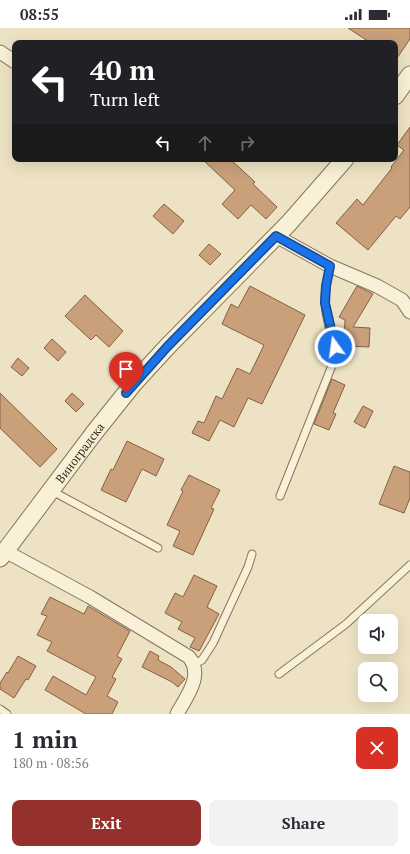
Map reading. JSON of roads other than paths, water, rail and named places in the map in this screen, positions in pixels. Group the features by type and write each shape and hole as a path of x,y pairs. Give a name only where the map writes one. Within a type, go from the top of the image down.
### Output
{"street":[{"path":"0,52 12,60"},
{"path":"398,92 410,75"},
{"name":"Виноградска","path":"3,555 94,433 143,373 302,209 343,162"},
{"path":"276,236 330,266 377,286 406,302 410,312"},
{"path":"3,555 103,605 189,657 194,664 195,677 177,714"}],"lane":[{"path":"280,496 335,358 335,347 325,303 326,286 330,266"},
{"path":"52,491 158,548"},
{"path":"194,664 202,660 213,643 243,579 252,554"},
{"path":"279,674 346,624 410,565"},
{"path":"0,709 7,714"}]}
